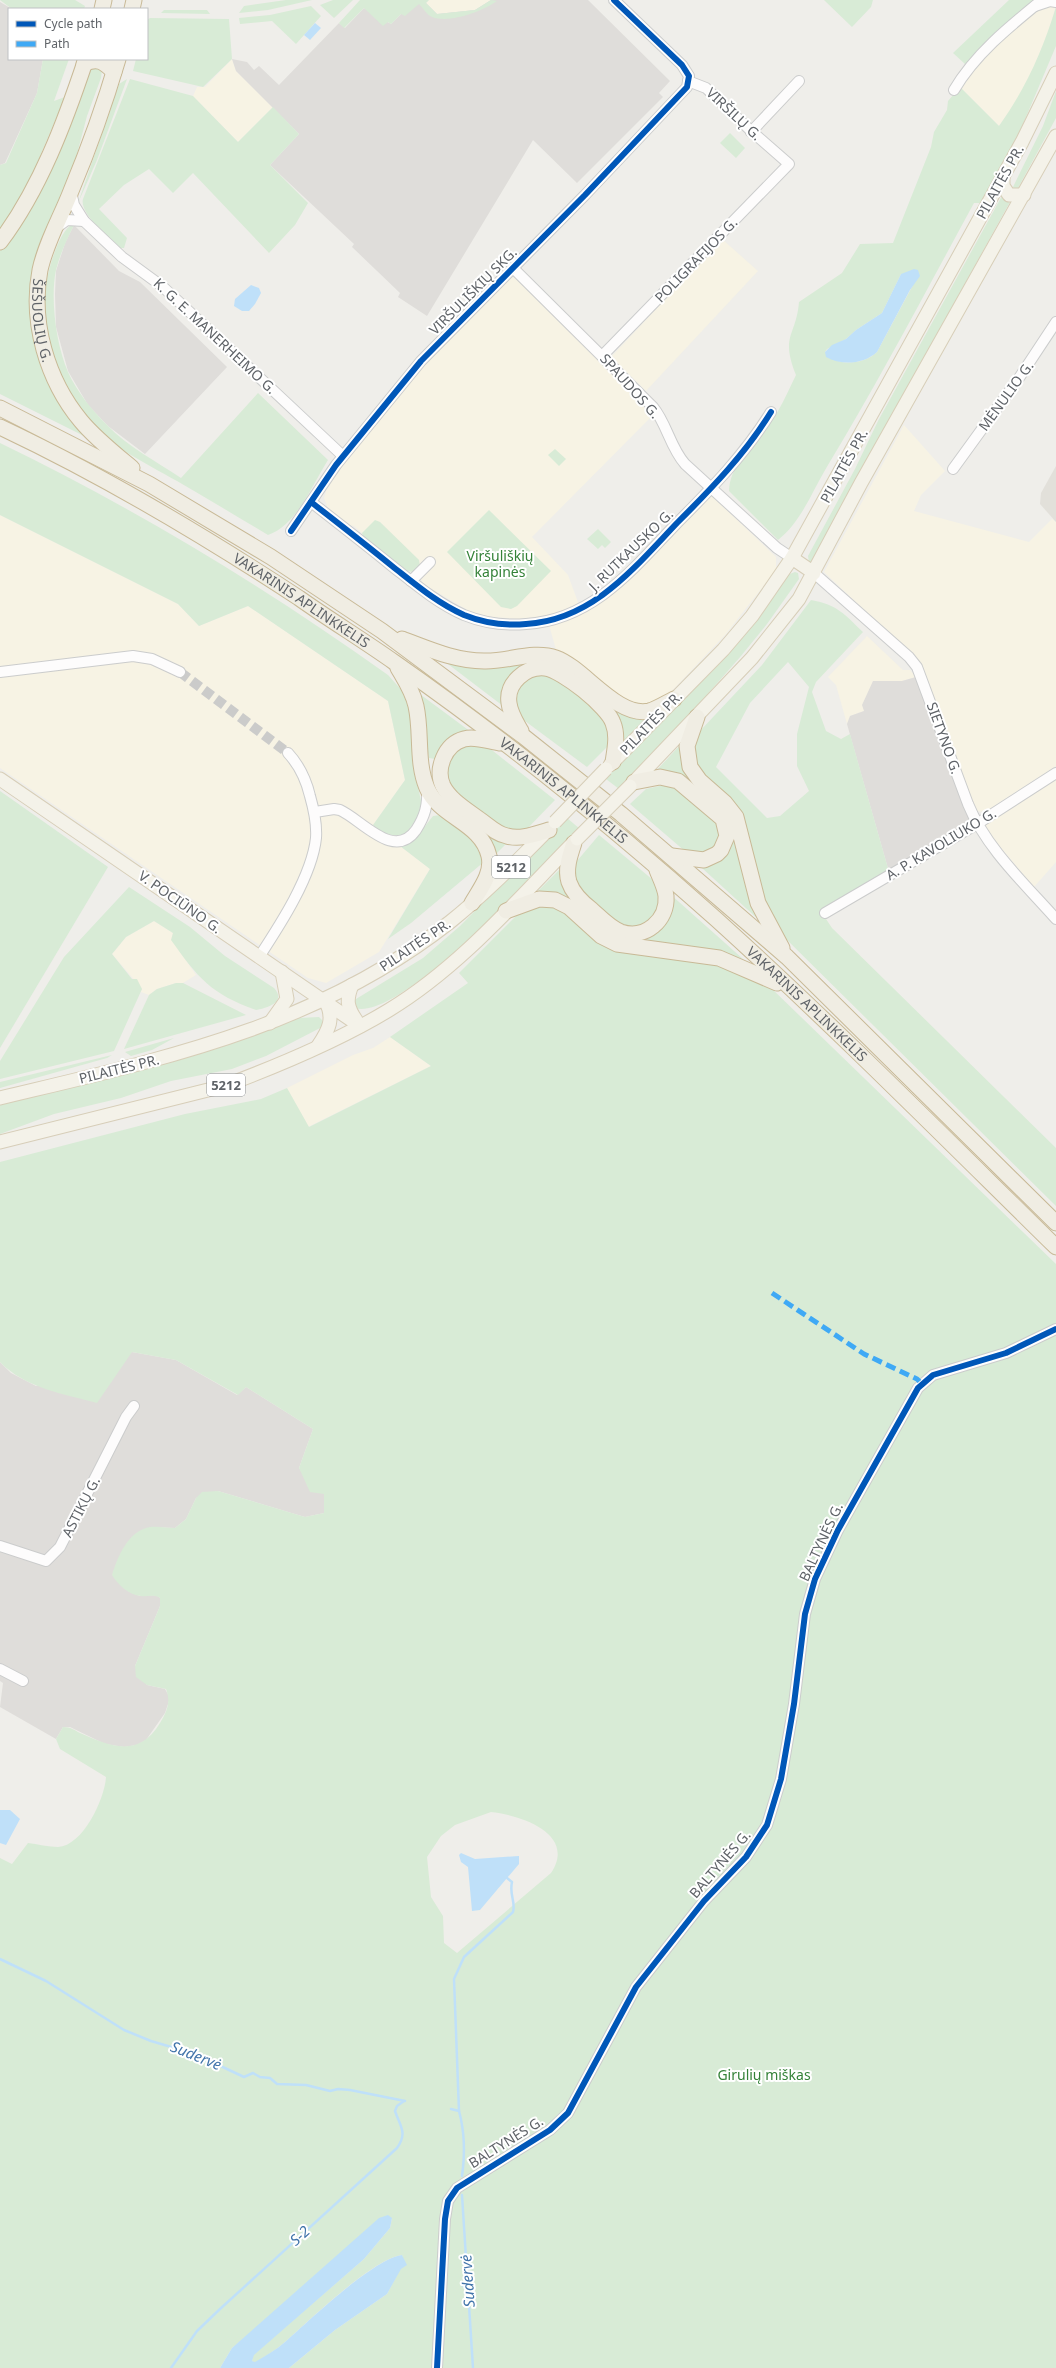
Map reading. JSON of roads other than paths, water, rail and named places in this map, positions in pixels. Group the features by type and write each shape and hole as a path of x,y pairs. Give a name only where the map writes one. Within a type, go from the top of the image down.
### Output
{"highway":[{"path":"0,242 32,192 69,106 85,62 95,60 116,66"},
{"name":"ŠEŠUOLIŲ G.","path":"116,66 71,191 44,257 38,284 41,332 49,368 62,393 80,420 149,484"},
{"name":"VAKARINIS APLINKKELIS","path":"0,408 149,484 271,557 382,631 523,736 672,856 787,957 1056,1223"},
{"name":"VAKARINIS APLINKKELIS","path":"0,427 85,470 215,544 394,662 506,745 656,867 717,921 851,1046 1056,1247"},
{"path":"382,631 439,653 466,660 485,661 533,656 550,656 567,664 618,703 631,709 648,711 674,699"},
{"path":"394,662 410,688 416,706 421,762 427,787 437,803 478,834 487,849 490,863 488,874 472,903"},
{"path":"523,736 510,711 508,702 513,684 524,673 531,670 552,670 602,706 611,717 616,732 609,765"},
{"path":"697,717 687,746 690,767 700,781 725,803 736,817 758,903 787,957"},
{"path":"506,745 480,739 464,739 453,744 447,751 442,762 440,778 443,787 456,802 500,834 521,838 552,826"},
{"path":"632,784 660,777 678,781 723,819 726,836 721,850 717,854 704,860 672,856"},
{"path":"576,841 568,874 572,890 585,904 609,925 622,933 638,934 646,931 658,922 662,916 666,896 656,867"},
{"path":"506,911 539,899 554,900 569,907 601,936 617,944 719,958 790,990"}],"main road":[{"name":"PILAITĖS PR.","path":"0,1098 186,1052 269,1024 325,1000 352,986 434,934 499,879 718,655 752,616 792,558 1003,177 1040,108 1056,73"},
{"name":"PILAITĖS PR.","path":"0,1142 224,1086 318,1046 360,1026 390,1009 444,968 506,911 697,717 761,647 796,603 814,573 864,476 1056,136"},
{"path":"1003,177 1003,186 1006,192 1014,196 1024,195"},
{"path":"792,558 814,573"},
{"name":"V. POCIŪNO G.","path":"0,779 325,1000 360,1026"},
{"path":"269,1024 287,999 282,972"},
{"path":"352,986 347,997 347,1004 360,1026"},
{"path":"318,1046 332,1019 330,1009 325,1000"}],"street":[{"path":"614,0 682,65 689,76 688,82"},
{"path":"954,90 975,62 1038,3 1050,1 1056,2"},
{"path":"751,132 800,81"},
{"name":"VIRŠILŲ G.","path":"688,82 706,88 751,132 789,164"},
{"name":"VIRŠULIŠKIŲ SKG.","path":"291,531 343,456 421,361 668,109 682,93 688,82"},
{"name":"POLIGRAFIJOS G.","path":"603,355 789,164"},
{"name":"K. G. E. MANERHEIMO G.","path":"71,191 74,204 84,221 122,257 163,287 343,456"},
{"path":"54,230 67,220 84,221"},
{"name":"SPAUDOS G.","path":"513,268 603,355 659,414 680,458 777,548 792,558"},
{"name":"MĖNULIO G.","path":"953,469 1027,366 1056,322"},
{"name":"J. RUTKAUSKO G.","path":"311,502 411,581 453,610 491,623 532,624 563,618 589,606 608,593 712,487 753,440 771,412"},
{"path":"411,581 430,562"},
{"name":"SIETYNO G.","path":"814,573 909,657 917,667 968,804 978,824 990,843 1056,919"},
{"path":"0,672 133,656 156,660 180,672"},
{"path":"260,957 294,896 309,864 316,839 315,812 303,771 288,753"},
{"name":"A. P. KAVOLIUKO G.","path":"825,913 978,824 1056,773"},
{"path":"424,818 427,804 427,787"},
{"path":"315,812 334,809 340,810 382,837 393,841 400,841 410,836 424,818 434,811 447,812"},
{"name":"BALTYNĖS G.","path":"437,2368 445,2219 448,2201 460,2185 545,2134 568,2113 640,1981 704,1901 756,1845 767,1825 781,1779 794,1704 804,1620 815,1579 838,1530 915,1394 922,1384 933,1376 1006,1353 1056,1328"},
{"name":"ASTIKŲ G.","path":"0,1546 46,1561 60,1547 126,1417 134,1406"},
{"path":"0,1669 23,1681"}],"water":[{"path":"315,23 321,28 310,40 304,35"},
{"path":"914,269 918,270 920,276 910,290 877,352 866,359 846,363 826,357 825,352 832,345 846,339 856,330 882,313 901,274"},
{"path":"251,285 259,288 261,293 249,311 242,311 234,306 235,299"},
{"path":"0,1810 10,1810 20,1819 6,1845 0,1843"},
{"path":"461,1853 475,1859 519,1856 519,1864 480,1910 472,1911 468,1867 461,1862 459,1855"},
{"path":"388,2215 392,2218 390,2228 364,2259 254,2355 252,2361 255,2362 282,2345 325,2306 375,2267 390,2259 402,2255 407,2265 401,2269 387,2294 335,2330 289,2368 220,2368 232,2348 379,2218"}],"waterway":[{"path":"459,2111 454,1979 464,1957 513,1912 514,1905 511,1891 512,1882 507,1878"},
{"name":"Sudervė","path":"0,1959 46,1981 124,2030 151,2041 195,2054 244,2077 253,2073 260,2077 270,2078 277,2084 306,2085 330,2091 338,2089 350,2090 405,2101"},
{"name":"S-2","path":"171,2368 197,2331 397,2148 403,2134 395,2111 397,2106 404,2101"},
{"name":"Sudervė","path":"451,2109 459,2111 462,2127 464,2152 462,2176"},
{"name":"Sudervė","path":"462,2195 473,2368"},
{"name":"Sudervė","path":"462,2285 468,2289"}],"tunnel":[{"path":"180,672 288,753"}],"park label":[{"name":"Viršuliškių kapinės","path":"500,564"},
{"name":"Girulių miškas","path":"764,2075"}]}
